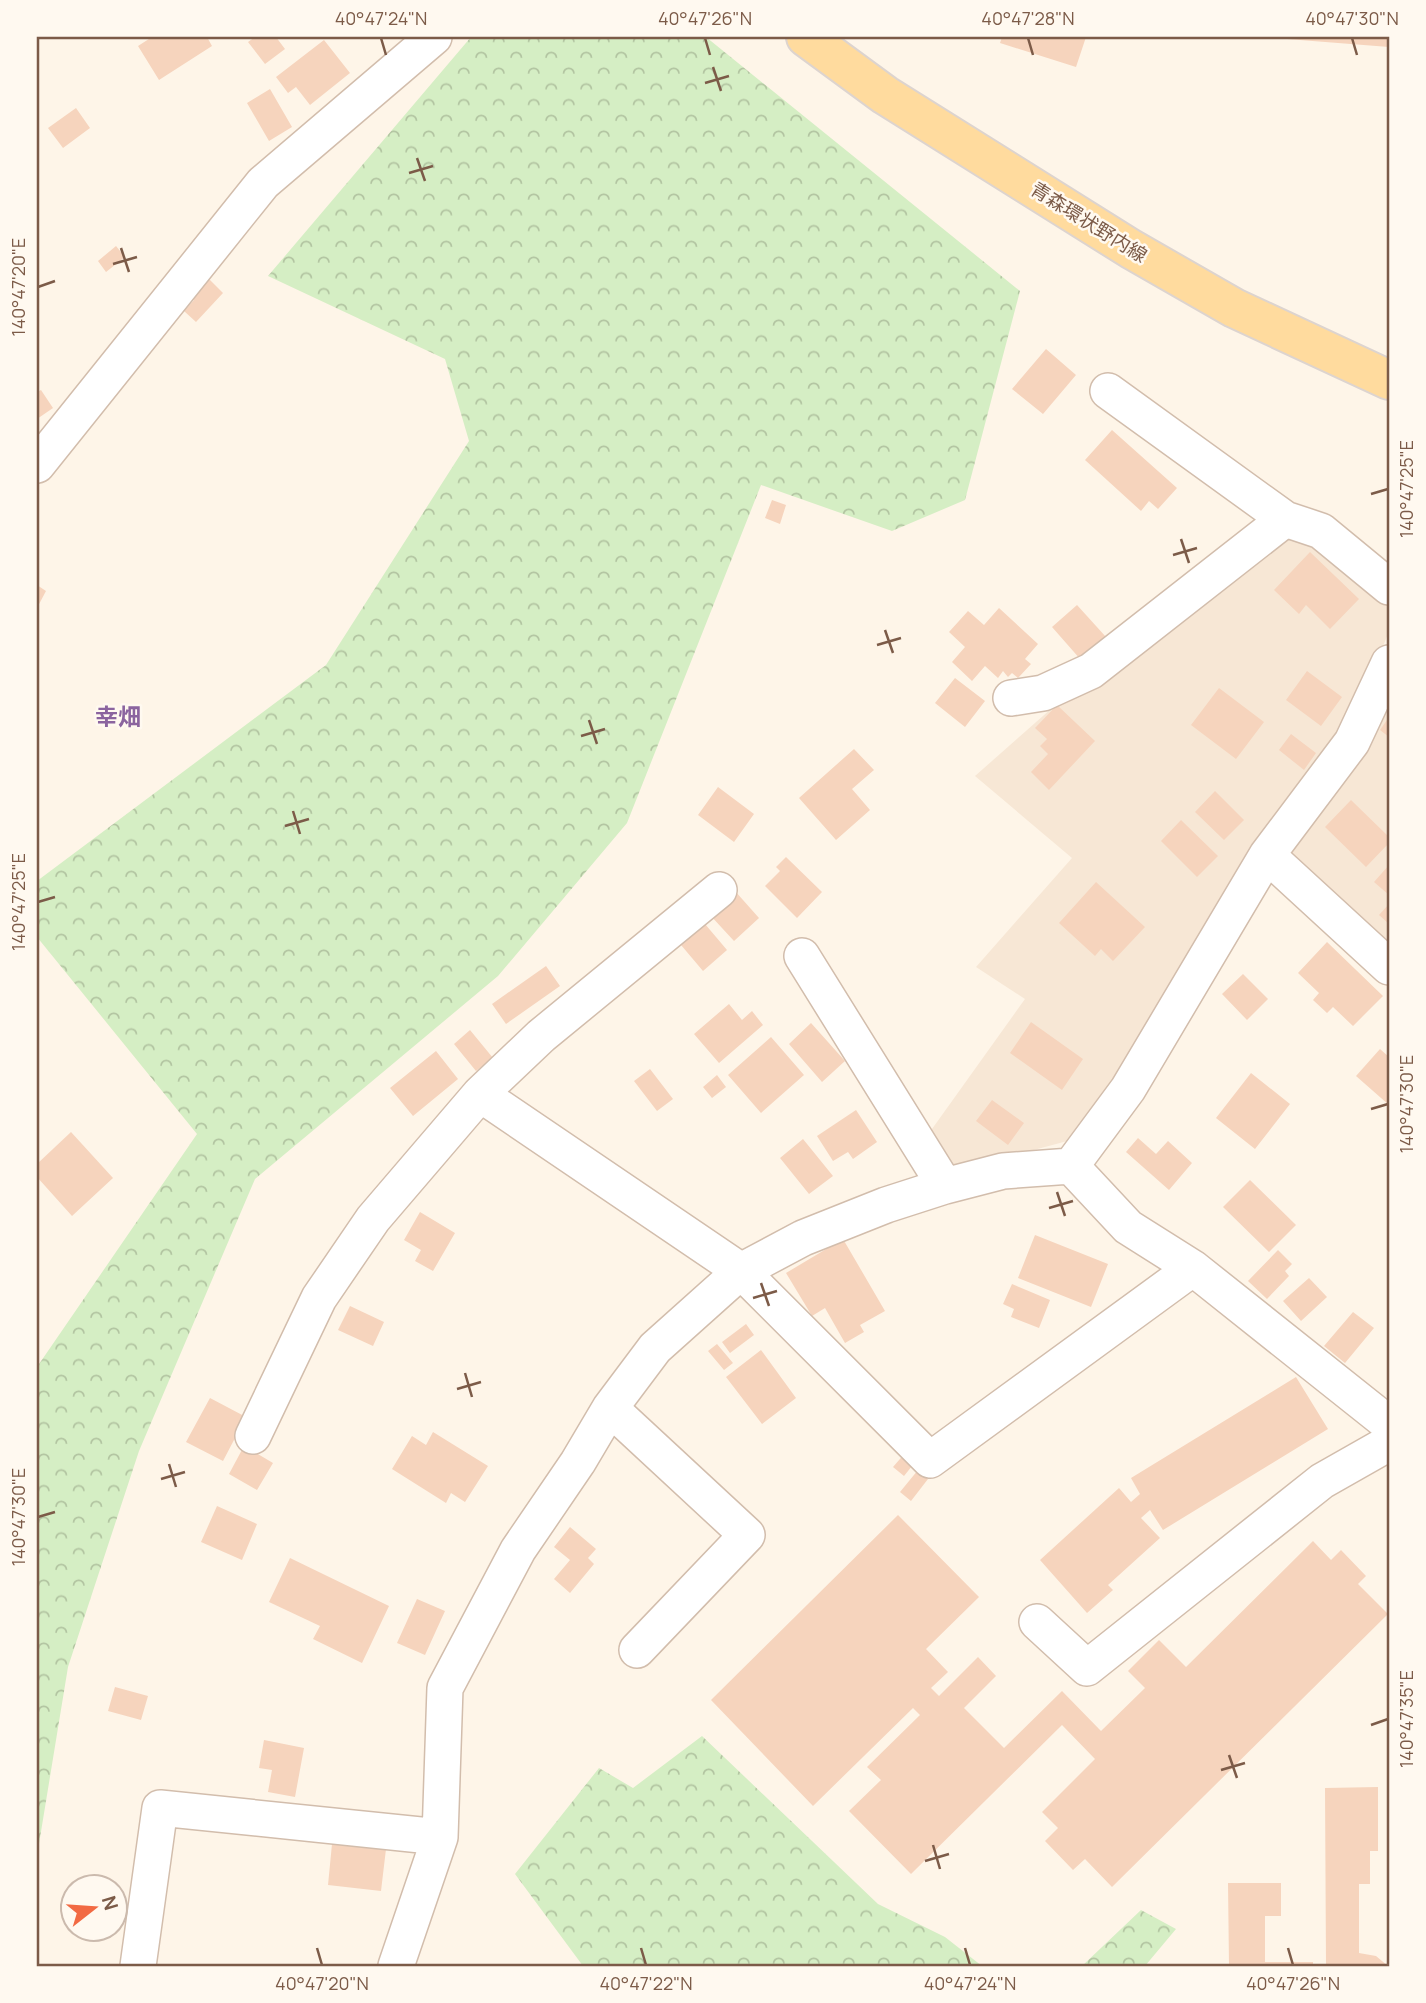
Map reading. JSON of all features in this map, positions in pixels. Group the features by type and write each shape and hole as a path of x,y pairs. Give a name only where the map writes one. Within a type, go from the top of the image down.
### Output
{"main road":[{"name":"青森環状野内線","path":"806,37 885,95 1131,249 1234,308 1389,380"}],"street":[{"path":"37,465 263,183 433,37"},
{"path":"1108,391 1285,519 1321,531 1389,587"},
{"path":"1011,698 1042,693 1091,671 1285,519"},
{"path":"396,1966 440,1837 445,1688 518,1550 578,1462 610,1408 655,1348 741,1271 803,1238 886,1205 945,1186 1003,1171 1071,1166 1128,1089 1267,855 1352,742 1389,663"},
{"path":"1267,855 1389,967"},
{"path":"253,1436 319,1298 373,1219 480,1094 541,1037 719,890"},
{"path":"802,956 945,1186"},
{"path":"480,1094 741,1271 930,1461 1193,1268"},
{"path":"1071,1166 1128,1227 1193,1268 1389,1424"},
{"path":"610,1408 747,1535 637,1650"},
{"path":"1038,1622 1087,1668 1322,1481 1389,1443"},
{"path":"138,1966 160,1808 440,1837"}],"shaded area":[{"path":"1307,532 1389,594 1389,631 1370,680 1267,830 1123,1080 1071,1140 959,1170 941,1166 927,1136 1025,999 976,967 1072,858 975,776 1069,693 1284,533"},
{"path":"1389,703 1389,947 1290,855 1361,759"}],"green space":[{"path":"471,37 706,37 1020,291 965,500 892,531 761,485 627,823 498,976 255,1179 139,1451 68,1667 37,1856 37,1367 197,1134 37,937 37,881 326,665 469,441 445,359 268,276"},
{"path":"702,1736 878,1904 945,1937 982,1966 583,1966 515,1874 599,1768 633,1788"},
{"path":"1141,1910 1176,1929 1145,1966 1082,1966"}],"building":[{"path":"152,37 207,37 212,46 159,80 138,46"},
{"path":"255,37 276,37 285,49 265,64 248,42"},
{"path":"1002,37 1086,37 1076,67 1000,43"},
{"path":"1389,37 1389,47 1287,39"},
{"path":"324,40 350,73 310,105 296,87 288,93 276,77"},
{"path":"270,89 292,127 269,141 247,103"},
{"path":"76,108 90,128 63,148 48,128"},
{"path":"116,246 125,257 106,272 98,261"},
{"path":"206,276 223,293 196,322 184,311 194,300 188,295"},
{"path":"1046,349 1076,375 1043,414 1012,389"},
{"path":"41,390 53,408 37,419 37,392"},
{"path":"1112,430 1177,488 1158,509 1149,501 1141,511 1085,460"},
{"path":"772,500 786,505 780,524 765,518"},
{"path":"1310,552 1359,599 1330,629 1306,605 1299,614 1274,590"},
{"path":"37,585 46,591 37,608"},
{"path":"1077,605 1106,637 1081,660 1052,627"},
{"path":"999,608 1038,644 1025,659 1031,664 1018,678 1012,673 1008,677 1003,671 998,678 985,666 972,681 952,662 965,647 949,632 968,611 984,625"},
{"path":"1307,671 1342,697 1321,726 1286,700"},
{"path":"955,678 985,701 965,727 935,703"},
{"path":"1219,688 1264,722 1236,759 1191,725"},
{"path":"1057,705 1095,741 1049,790 1031,772 1048,754 1040,746 1047,739 1035,728"},
{"path":"1389,717 1389,737 1380,730"},
{"path":"1291,734 1316,753 1304,770 1279,750"},
{"path":"854,749 874,770 852,789 870,810 836,840 799,798"},
{"path":"718,787 754,814 734,842 698,815"},
{"path":"1215,791 1244,820 1224,840 1195,812"},
{"path":"1351,800 1389,837 1389,843 1366,867 1325,827"},
{"path":"1181,820 1218,856 1197,877 1161,841"},
{"path":"786,857 822,892 797,918 765,886 780,871 776,867"},
{"path":"1389,865 1389,895 1374,882"},
{"path":"1096,882 1145,927 1113,961 1101,949 1095,956 1059,923"},
{"path":"735,891 759,918 734,941 710,915"},
{"path":"1389,904 1389,924 1379,915"},
{"path":"705,924 727,950 703,971 681,945"},
{"path":"1327,942 1383,996 1353,1026 1333,1007 1327,1013 1313,1000 1319,993 1298,973"},
{"path":"546,966 560,986 506,1024 492,1004"},
{"path":"1243,974 1268,999 1247,1020 1222,994"},
{"path":"729,1004 742,1020 752,1011 763,1025 719,1063 694,1034"},
{"path":"1031,1022 1083,1059 1062,1090 1010,1053"},
{"path":"811,1023 845,1061 822,1082 789,1044"},
{"path":"470,1030 493,1058 476,1071 454,1044"},
{"path":"771,1037 804,1075 761,1113 728,1075"},
{"path":"1380,1049 1389,1057 1389,1105 1356,1076"},
{"path":"436,1051 458,1079 413,1116 390,1088"},
{"path":"650,1069 673,1099 657,1111 634,1081"},
{"path":"1251,1073 1290,1104 1255,1149 1216,1118"},
{"path":"717,1075 726,1087 712,1098 703,1087"},
{"path":"992,1100 1024,1123 1008,1145 976,1121"},
{"path":"856,1110 877,1142 853,1159 848,1152 833,1161 817,1136"},
{"path":"71,1132 113,1178 72,1216 37,1177 37,1164"},
{"path":"1138,1138 1156,1154 1168,1141 1192,1163 1169,1190 1126,1152"},
{"path":"803,1139 833,1176 809,1194 780,1158"},
{"path":"1250,1180 1296,1225 1269,1252 1223,1207"},
{"path":"420,1212 455,1233 433,1271 415,1261 421,1250 404,1240"},
{"path":"1035,1235 1108,1264 1091,1307 1018,1278"},
{"path":"843,1239 885,1311 860,1325 864,1332 845,1343 825,1308 812,1316 786,1273"},
{"path":"1278,1250 1292,1264 1285,1271 1289,1276 1267,1299 1248,1281"},
{"path":"1309,1278 1327,1297 1301,1321 1283,1301"},
{"path":"1012,1284 1050,1300 1039,1328 1011,1317 1014,1309 1003,1304"},
{"path":"350,1306 384,1322 373,1346 338,1330"},
{"path":"1353,1312 1374,1328 1345,1363 1324,1346"},
{"path":"746,1324 754,1335 730,1353 722,1342"},
{"path":"717,1344 733,1363 724,1370 708,1351"},
{"path":"761,1350 796,1398 762,1424 726,1377"},
{"path":"1296,1377 1328,1429 1163,1530 1150,1510 1141,1518 1160,1538 1108,1585 1113,1590 1087,1613 1040,1560 1119,1488 1131,1502 1140,1494 1131,1478"},
{"path":"210,1398 246,1417 223,1461 186,1442"},
{"path":"433,1432 488,1466 465,1502 451,1493 446,1503 392,1469 412,1436 426,1445"},
{"path":"244,1446 273,1463 257,1490 229,1474"},
{"path":"906,1452 916,1461 904,1476 893,1467"},
{"path":"918,1470 928,1479 911,1501 900,1492"},
{"path":"217,1506 257,1524 242,1560 201,1542"},
{"path":"898,1515 979,1597 926,1649 948,1672 931,1688 939,1696 978,1657 996,1676 964,1708 1004,1748 1062,1691 1101,1731 1145,1688 1128,1671 1159,1640 1186,1667 1313,1541 1331,1560 1341,1550 1366,1576 1358,1584 1388,1614 1112,1887 1085,1859 1073,1870 1045,1841 1058,1828 1042,1812 1095,1759 1062,1725 911,1874 849,1811 881,1780 867,1767 920,1715 913,1708 813,1806 711,1700"},
{"path":"570,1527 596,1549 588,1558 594,1564 570,1593 554,1579 570,1560 554,1547"},
{"path":"290,1558 389,1606 362,1663 313,1639 320,1626 269,1602"},
{"path":"417,1599 445,1611 425,1655 397,1643"},
{"path":"115,1687 148,1696 141,1720 108,1711"},
{"path":"264,1740 304,1748 295,1797 268,1792 272,1770 259,1768"},
{"path":"1378,1787 1378,1851 1370,1851 1370,1884 1359,1884 1359,1953 1376,1956 1388,1966 1326,1966 1325,1788"},
{"path":"332,1844 386,1849 381,1891 328,1885"},
{"path":"1228,1883 1281,1883 1281,1916 1265,1916 1265,1962 1313,1962 1313,1966 1229,1966"}],"district":[{"name":"幸畑","path":"118,716"}]}
